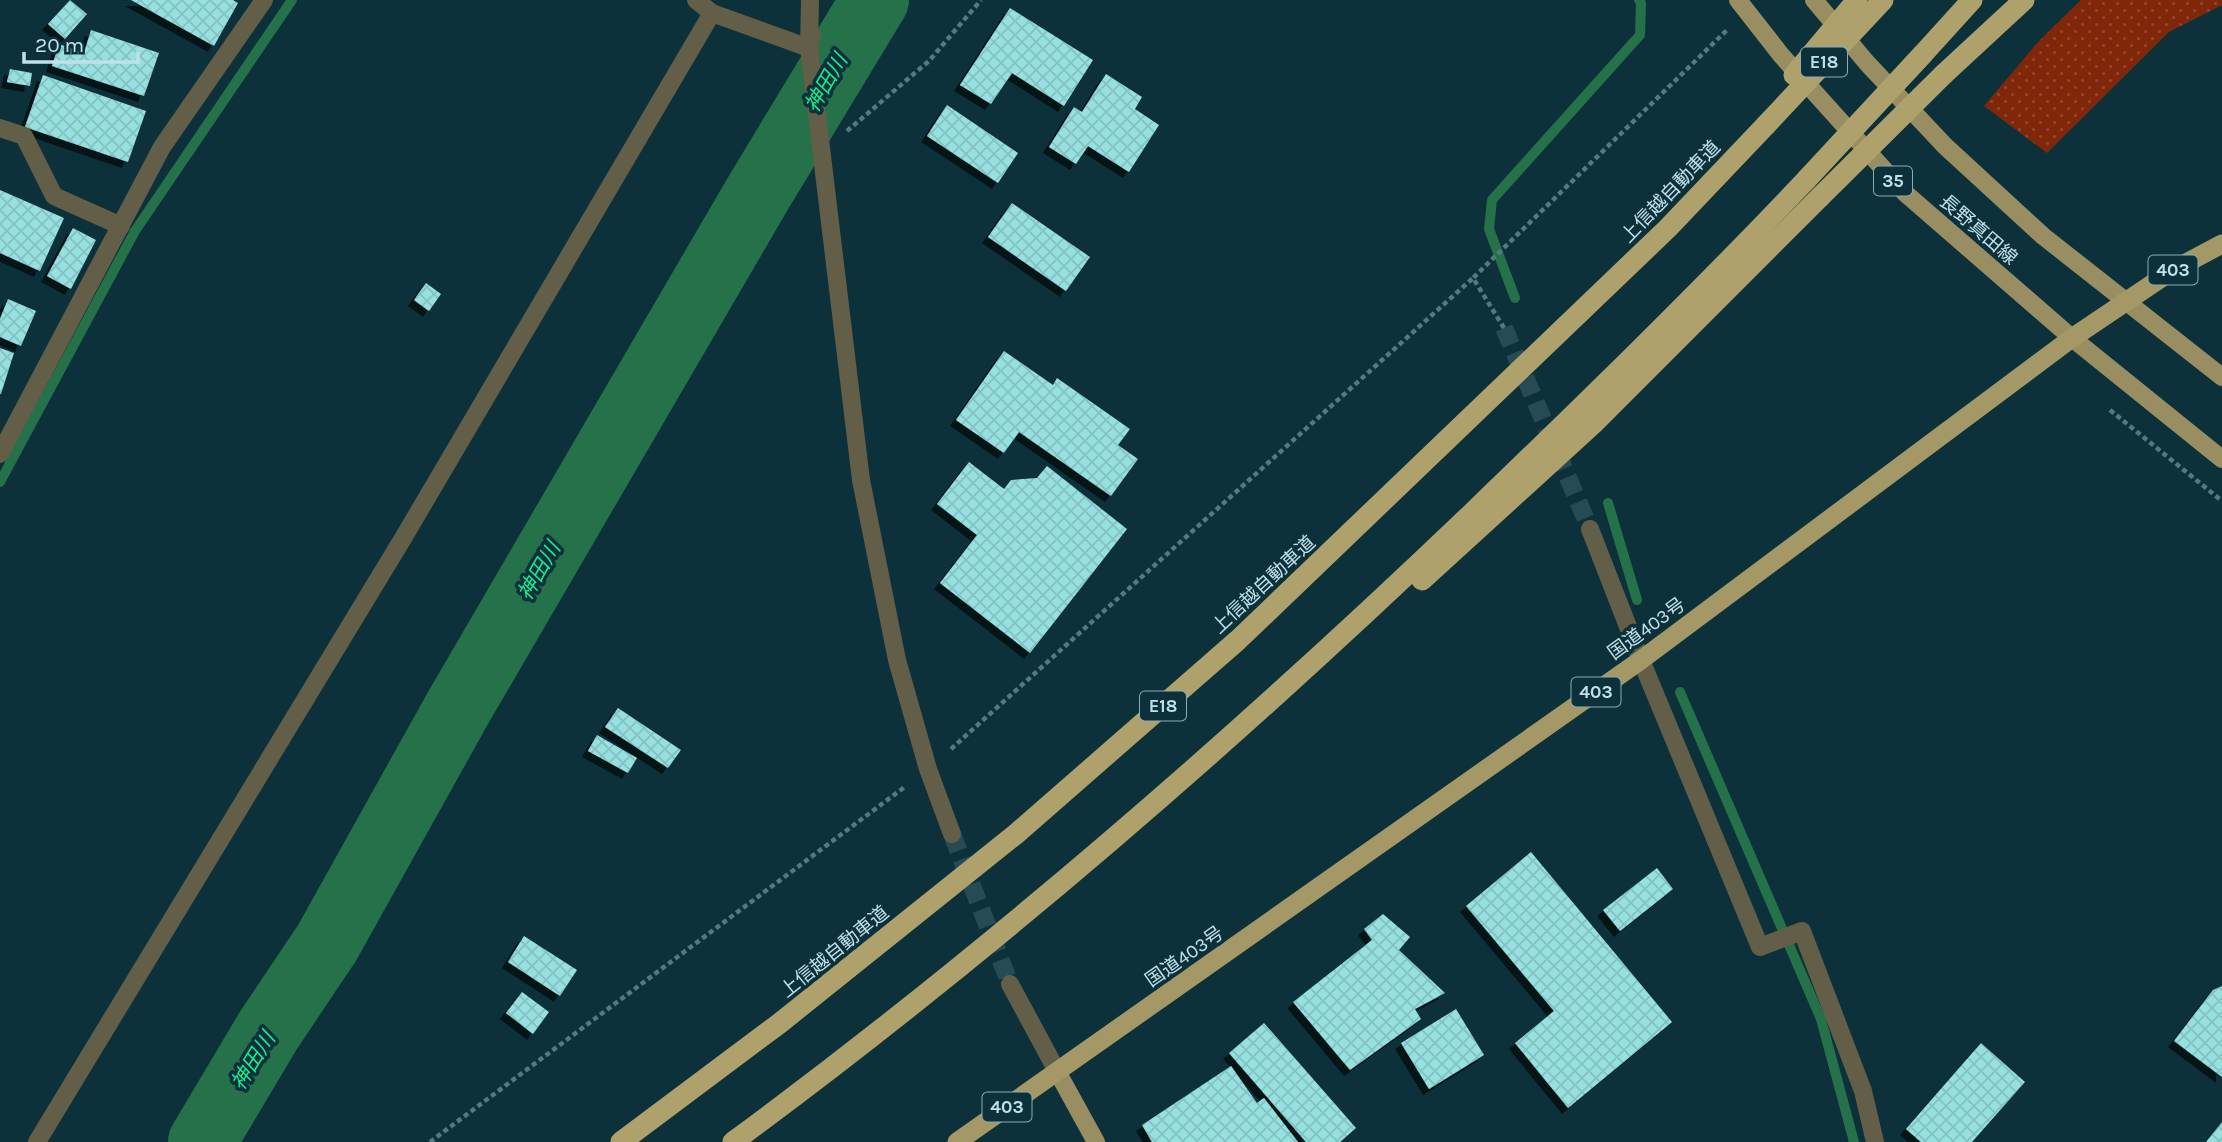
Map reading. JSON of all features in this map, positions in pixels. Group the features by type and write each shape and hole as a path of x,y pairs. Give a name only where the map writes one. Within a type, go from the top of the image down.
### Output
{"highway":[{"path":"1762,121 1857,0"},
{"name":"E18","path":"1762,121 1883,0"},
{"path":"733,1142 822,1076 1037,905 1242,728 1556,432 1807,179 1972,0"},
{"path":"1242,728 1387,612 1593,424 1944,74 2024,0"},
{"name":"上信越自動車道","path":"621,1142 780,1023 1047,808 1238,640 1668,228 1762,121"},
{"name":"国道403号","path":"957,1142 1641,660 2072,338 2173,270 2222,244"}],"main road":[{"name":"長野真田線","path":"1814,0 1867,63 1945,146 2043,236 2222,377"},
{"name":"長野真田線","path":"1742,6 1781,55 1905,193 2072,338 2222,459"},
{"path":"1058,1073 1096,1142"}],"street":[{"path":"0,454 162,147 264,0"},
{"path":"696,0 712,13 809,48"},
{"path":"810,0 809,48 818,133 861,480 897,660 928,769 952,834"},
{"path":"809,48 818,0"},
{"path":"37,1142 390,558 712,13"},
{"path":"0,128 24,136 54,196 121,226"},
{"path":"1590,529 1641,660 1760,947 1802,931 1863,1091 1875,1142"},
{"path":"1010,984 1058,1073"}],"path":[{"path":"821,152 873,112 929,61 981,0"},
{"path":"430,1142 928,769 1473,278 1742,6"},
{"path":"1473,278 1504,328"},
{"path":"2110,410 2222,502"}],"shaded area":[{"path":"2081,0 2222,0 2222,5 2169,32 2047,153 1984,106 2038,42"}],"building":[{"path":"70,0 87,14 65,39 48,24"},
{"path":"131,0 233,0 238,3 214,46"},
{"path":"1010,8 1093,60 1064,106 1012,73 991,104 960,85"},
{"path":"91,30 159,53 144,96 52,66 59,44 84,53"},
{"path":"10,69 32,73 30,86 7,82"},
{"path":"1106,74 1142,97 1135,109 1159,125 1129,172 1088,146 1076,164 1049,147 1074,107 1082,112"},
{"path":"43,75 146,111 128,162 25,127"},
{"path":"947,105 1018,153 998,183 927,136"},
{"path":"0,190 64,218 40,271 0,253"},
{"path":"1012,203 1090,257 1066,291 988,237"},
{"path":"73,228 96,240 71,289 47,276"},
{"path":"426,283 441,294 429,311 414,300"},
{"path":"8,299 36,311 21,346 0,337 0,319"},
{"path":"0,348 14,353 1,394 0,394"},
{"path":"1004,351 1053,385 1057,378 1130,429 1118,445 1138,459 1111,496 1019,432 1004,453 956,420"},
{"path":"969,462 1004,489 1011,480 1037,478 1047,466 1127,529 1030,653 940,583 977,535 937,504"},
{"path":"618,708 681,750 668,768 605,727"},
{"path":"597,735 637,758 628,773 588,751"},
{"path":"1531,852 1672,1022 1568,1108 1515,1043 1554,1011 1466,906"},
{"path":"1657,868 1673,889 1620,931 1603,910"},
{"path":"1383,914 1410,937 1399,950 1445,993 1415,1009 1421,1019 1350,1070 1293,1002 1372,940 1364,929"},
{"path":"524,936 577,970 560,996 508,962"},
{"path":"2222,986 2222,1077 2174,1041 2213,990"},
{"path":"522,992 549,1012 533,1034 506,1013"},
{"path":"1456,1009 1484,1055 1429,1089 1401,1043"},
{"path":"1264,1023 1356,1128 1340,1142 1306,1142 1229,1053"},
{"path":"1981,1043 2025,1082 1972,1142 1921,1142 1906,1129"},
{"path":"1231,1066 1257,1103 1264,1098 1298,1142 1152,1142 1142,1125"},
{"path":"2222,1122 2222,1142 2206,1142"}],"waterway":[{"path":"0,482 135,231 292,0"},
{"name":"神田川","path":"202,1142 268,1031 327,943 458,708 757,195 875,0"},
{"path":"1515,298 1489,229 1492,200 1640,35 1639,0"},
{"path":"1608,503 1637,600"},
{"path":"1680,692 1821,1019 1854,1142"}],"tunnel":[{"path":"1504,328 1590,529"},
{"path":"952,834 1010,984"}]}
